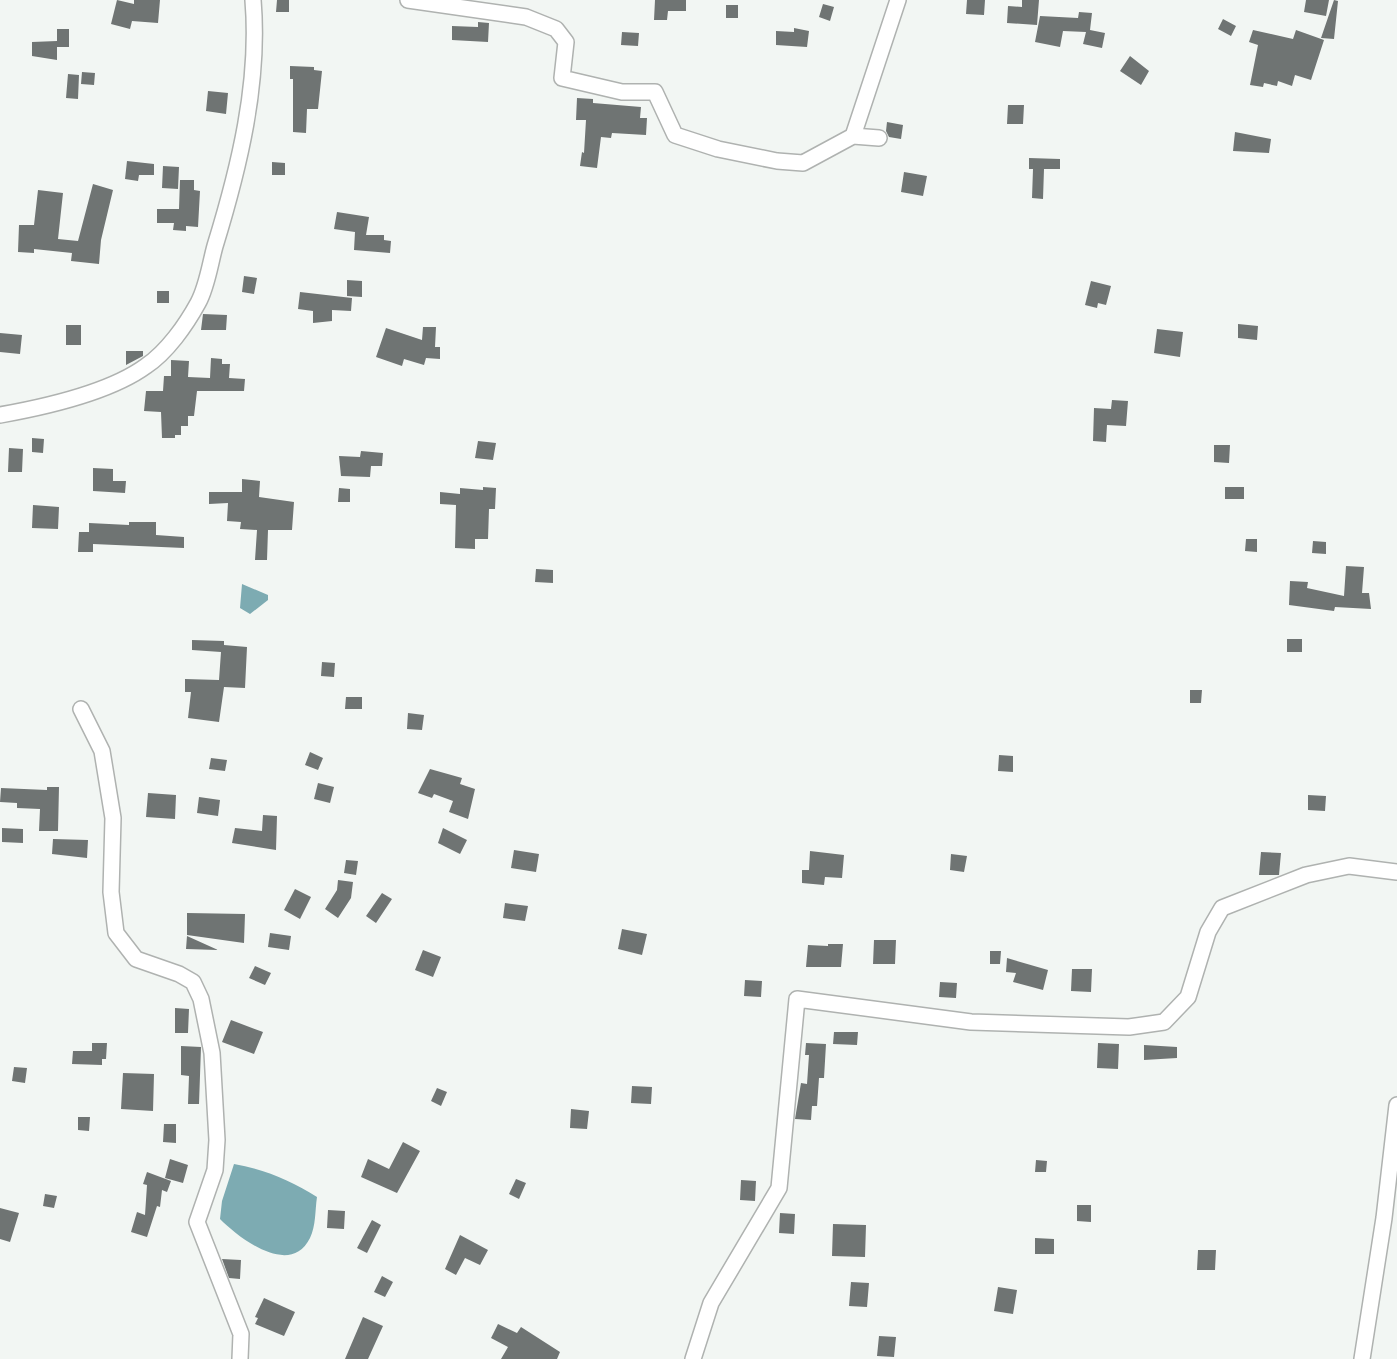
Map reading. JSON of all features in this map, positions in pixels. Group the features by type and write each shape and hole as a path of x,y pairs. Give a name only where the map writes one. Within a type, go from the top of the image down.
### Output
{"street":[{"path":"0,415 98,390 146,367 164,352 198,302 221,227 247,122 252,65 253,0"},
{"path":"408,0 526,17 556,29 566,42 562,78 622,92 655,92 675,135 708,145 777,161 803,163 853,136 879,138"},
{"path":"853,136 898,0"},
{"path":"81,709 102,751 113,818 111,892 116,933 135,959 179,974 193,982 201,999 212,1053 217,1140 215,1170 197,1222 241,1334 240,1359"},
{"path":"693,1359 711,1303 779,1188 796,999 971,1023 1129,1027 1164,1022 1188,997 1208,932 1222,908 1306,875 1338,868 1349,866 1397,872"},
{"path":"1362,1359 1384,1218 1397,1105"}],"water":[{"path":"242,584 268,595 268,600 250,614 240,608"},
{"path":"234,1164 277,1176 317,1197 312,1233 301,1249 290,1255 278,1255 265,1251 239,1236 220,1219 222,1201"}],"building":[{"path":"117,0 134,4 134,0 160,0 158,23 132,21 130,29 111,24"},
{"path":"277,0 289,0 289,12 276,12"},
{"path":"655,0 686,0 686,11 668,11 667,20 654,20"},
{"path":"967,0 985,0 984,15 966,14"},
{"path":"1022,0 1039,0 1037,25 1007,23 1008,6 1022,7"},
{"path":"1306,0 1329,0 1326,16 1304,12"},
{"path":"1334,0 1338,1 1334,39 1321,38"},
{"path":"823,4 834,7 830,21 819,17"},
{"path":"726,5 738,5 738,18 726,18"},
{"path":"1079,12 1092,13 1090,30 1105,33 1102,48 1083,44 1086,32 1063,31 1060,47 1035,42 1040,16 1078,18"},
{"path":"1223,19 1236,26 1231,36 1218,29"},
{"path":"478,22 489,23 488,42 452,40 452,26 478,27"},
{"path":"794,28 809,31 807,47 776,45 776,31 794,32"},
{"path":"57,29 69,29 69,47 57,47 57,60 32,56 32,42 57,41"},
{"path":"1253,30 1293,39 1296,30 1324,40 1311,80 1295,75 1292,86 1278,81 1277,86 1264,83 1263,87 1250,85 1258,45 1249,42"},
{"path":"622,32 639,33 638,46 621,45"},
{"path":"1130,56 1149,71 1141,85 1120,71"},
{"path":"290,66 314,67 314,70 322,71 318,109 307,109 306,133 293,132 293,79 290,79"},
{"path":"82,72 95,73 94,85 81,84"},
{"path":"68,74 79,75 78,99 66,98"},
{"path":"208,91 228,93 226,114 206,111"},
{"path":"577,98 593,99 593,103 641,107 640,118 647,118 646,135 612,133 611,138 601,137 597,168 580,166 582,152 584,153 586,120 576,120"},
{"path":"1008,105 1024,105 1023,124 1007,124"},
{"path":"887,122 903,125 901,139 889,137 886,131"},
{"path":"1235,132 1271,139 1269,153 1233,151"},
{"path":"1029,158 1060,159 1060,169 1044,169 1043,199 1032,198 1033,169 1029,169"},
{"path":"127,161 154,164 154,175 139,175 138,181 125,179"},
{"path":"272,162 285,163 285,175 272,175"},
{"path":"163,166 179,167 178,189 162,188"},
{"path":"904,172 927,176 923,196 901,192"},
{"path":"180,180 194,180 194,190 200,191 198,227 186,226 186,231 173,230 174,223 157,223 157,209 179,209"},
{"path":"93,184 113,190 101,240 99,264 71,261 72,253 34,249 34,253 18,252 19,225 34,225 38,190 63,193 58,239 78,241"},
{"path":"337,212 369,217 366,235 384,235 384,240 391,241 390,253 354,250 355,232 334,229"},
{"path":"244,276 257,278 254,294 242,292"},
{"path":"347,280 362,281 362,297 347,296"},
{"path":"1091,281 1111,286 1106,305 1098,303 1097,308 1085,305"},
{"path":"157,291 169,291 169,303 157,303"},
{"path":"300,292 352,298 351,311 332,310 332,321 313,323 313,311 298,309"},
{"path":"203,314 227,315 226,330 201,330"},
{"path":"1238,324 1258,326 1257,340 1238,338"},
{"path":"66,325 81,325 81,345 66,345"},
{"path":"423,327 436,327 435,347 440,347 440,359 426,358 424,365 404,359 402,366 376,357 386,328 422,340"},
{"path":"1157,329 1183,332 1180,357 1154,353"},
{"path":"0,333 22,335 20,354 0,352"},
{"path":"126,351 143,351 143,356 126,365"},
{"path":"211,358 222,359 222,364 230,364 229,378 245,379 244,391 197,391 194,416 188,416 188,426 181,426 181,435 175,435 175,438 162,438 161,412 144,411 146,391 163,391 164,376 171,376 171,360 189,361 188,377 210,378"},
{"path":"1112,400 1128,401 1126,426 1107,425 1106,442 1093,441 1094,408 1111,409"},
{"path":"32,438 44,439 43,453 32,452"},
{"path":"478,441 496,443 493,460 475,458"},
{"path":"1214,445 1230,445 1229,463 1214,462"},
{"path":"9,448 23,449 22,472 8,472"},
{"path":"361,451 383,453 382,466 371,466 370,477 341,476 339,456 360,457"},
{"path":"93,468 113,469 113,481 126,481 125,493 93,491"},
{"path":"242,479 260,481 259,497 294,502 292,530 268,530 267,560 255,560 257,530 240,529 241,522 227,521 228,503 209,504 209,492 242,492"},
{"path":"483,487 496,488 495,509 489,509 488,539 475,539 475,549 455,548 456,505 440,504 440,492 460,494 460,488 483,490"},
{"path":"1225,487 1244,487 1244,499 1225,499"},
{"path":"339,488 350,489 350,502 338,502"},
{"path":"33,505 59,507 58,529 32,528"},
{"path":"129,522 156,522 156,535 184,537 184,548 93,544 93,552 78,552 79,532 89,532 89,523 129,525"},
{"path":"1246,539 1257,539 1257,552 1245,551"},
{"path":"1313,541 1326,542 1326,554 1312,553"},
{"path":"1346,566 1364,567 1362,593 1369,593 1371,609 1335,607 1334,611 1289,605 1290,581 1308,582 1307,588 1344,596"},
{"path":"536,569 553,570 553,583 535,582"},
{"path":"1287,639 1302,639 1302,652 1287,652"},
{"path":"192,640 224,641 224,645 247,647 245,688 224,687 219,722 188,718 191,692 185,692 185,679 219,680 221,652 192,650"},
{"path":"322,662 335,663 334,677 321,676"},
{"path":"1190,690 1202,690 1201,703 1190,703"},
{"path":"346,697 362,697 362,709 345,709"},
{"path":"408,713 424,715 422,730 407,729"},
{"path":"310,752 323,758 318,770 305,765"},
{"path":"999,755 1013,756 1013,772 998,771"},
{"path":"211,758 227,760 225,771 209,769"},
{"path":"430,769 462,778 460,784 475,789 468,819 449,812 453,801 434,794 432,798 418,793"},
{"path":"318,783 334,787 330,803 314,799"},
{"path":"47,787 59,787 58,831 39,831 40,809 17,808 17,803 0,802 1,788 47,790"},
{"path":"148,793 176,795 175,819 146,817"},
{"path":"1308,795 1326,796 1325,811 1308,810"},
{"path":"199,797 220,800 218,816 197,813"},
{"path":"263,815 277,816 276,850 232,843 235,828 262,831"},
{"path":"2,828 23,829 23,843 2,842"},
{"path":"443,828 467,840 460,854 438,843"},
{"path":"53,839 88,840 87,858 52,854"},
{"path":"514,850 539,854 536,872 511,868"},
{"path":"810,851 844,855 842,878 825,877 824,885 802,883 802,870 809,870"},
{"path":"1261,852 1281,853 1279,875 1259,875"},
{"path":"951,854 967,856 964,872 950,870"},
{"path":"346,860 358,861 356,875 344,873"},
{"path":"338,880 353,882 351,898 338,918 325,909 337,890"},
{"path":"295,889 311,897 300,919 284,910"},
{"path":"382,893 392,899 376,923 366,916"},
{"path":"505,903 528,906 525,921 503,918"},
{"path":"187,913 245,914 244,943 187,935"},
{"path":"622,929 647,934 642,955 618,949"},
{"path":"270,933 291,936 289,950 268,947"},
{"path":"187,936 218,950 186,949"},
{"path":"874,940 896,940 895,964 873,964"},
{"path":"828,944 843,944 841,967 806,967 808,945 828,946"},
{"path":"423,950 441,957 433,977 415,970"},
{"path":"990,951 1001,951 1000,964 990,964"},
{"path":"1007,958 1048,970 1043,990 1013,982 1016,973 1006,972"},
{"path":"255,966 271,973 265,985 249,978"},
{"path":"1072,969 1092,969 1091,992 1071,991"},
{"path":"745,980 762,981 761,997 744,996"},
{"path":"940,982 957,983 956,998 939,997"},
{"path":"175,1008 189,1009 188,1033 175,1033"},
{"path":"231,1020 263,1032 254,1054 222,1042"},
{"path":"834,1032 858,1032 857,1045 833,1044"},
{"path":"92,1043 107,1043 106,1059 102,1059 102,1065 72,1064 73,1051 92,1051"},
{"path":"806,1043 826,1044 824,1078 819,1078 817,1106 812,1106 811,1120 795,1119 801,1083 807,1084 809,1055 805,1055"},
{"path":"1098,1043 1119,1044 1118,1069 1097,1068"},
{"path":"1144,1045 1177,1047 1177,1058 1144,1060"},
{"path":"181,1046 201,1047 199,1104 188,1104 189,1076 181,1075"},
{"path":"14,1067 27,1068 25,1083 12,1081"},
{"path":"123,1073 154,1074 153,1111 121,1109"},
{"path":"632,1086 652,1087 651,1104 631,1103"},
{"path":"437,1088 447,1092 441,1106 431,1101"},
{"path":"571,1109 589,1111 587,1129 570,1128"},
{"path":"78,1117 90,1117 89,1131 78,1130"},
{"path":"164,1124 176,1124 176,1143 163,1142"},
{"path":"403,1142 420,1151 397,1193 361,1177 368,1159 389,1169"},
{"path":"170,1159 188,1165 183,1183 165,1178"},
{"path":"1036,1160 1047,1161 1046,1172 1035,1172"},
{"path":"147,1172 171,1181 167,1192 162,1190 160,1207 157,1206 147,1237 131,1232 137,1212 145,1215 147,1185 143,1184"},
{"path":"516,1179 526,1183 519,1199 509,1194"},
{"path":"741,1180 756,1181 755,1201 740,1200"},
{"path":"45,1194 57,1196 54,1208 43,1206"},
{"path":"1077,1205 1091,1205 1091,1222 1077,1221"},
{"path":"0,1208 19,1213 10,1242 0,1239"},
{"path":"328,1210 345,1211 344,1229 327,1228"},
{"path":"780,1213 795,1214 794,1234 779,1233"},
{"path":"372,1220 381,1225 367,1253 357,1248"},
{"path":"833,1224 866,1225 865,1257 832,1256"},
{"path":"460,1235 488,1250 480,1265 465,1258 456,1275 445,1269"},
{"path":"1035,1238 1054,1239 1054,1254 1035,1254"},
{"path":"1198,1250 1216,1250 1215,1270 1197,1270"},
{"path":"222,1259 241,1260 240,1279 229,1278"},
{"path":"382,1276 393,1282 385,1297 374,1292"},
{"path":"851,1282 869,1283 867,1307 849,1306"},
{"path":"998,1287 1017,1290 1013,1314 994,1311"},
{"path":"264,1298 295,1312 284,1336 255,1324 258,1318 255,1317"},
{"path":"363,1317 383,1326 368,1359 345,1359"},
{"path":"498,1324 517,1333 521,1327 560,1352 557,1359 501,1359 508,1347 491,1338"},
{"path":"879,1336 896,1337 894,1357 877,1356"}]}
